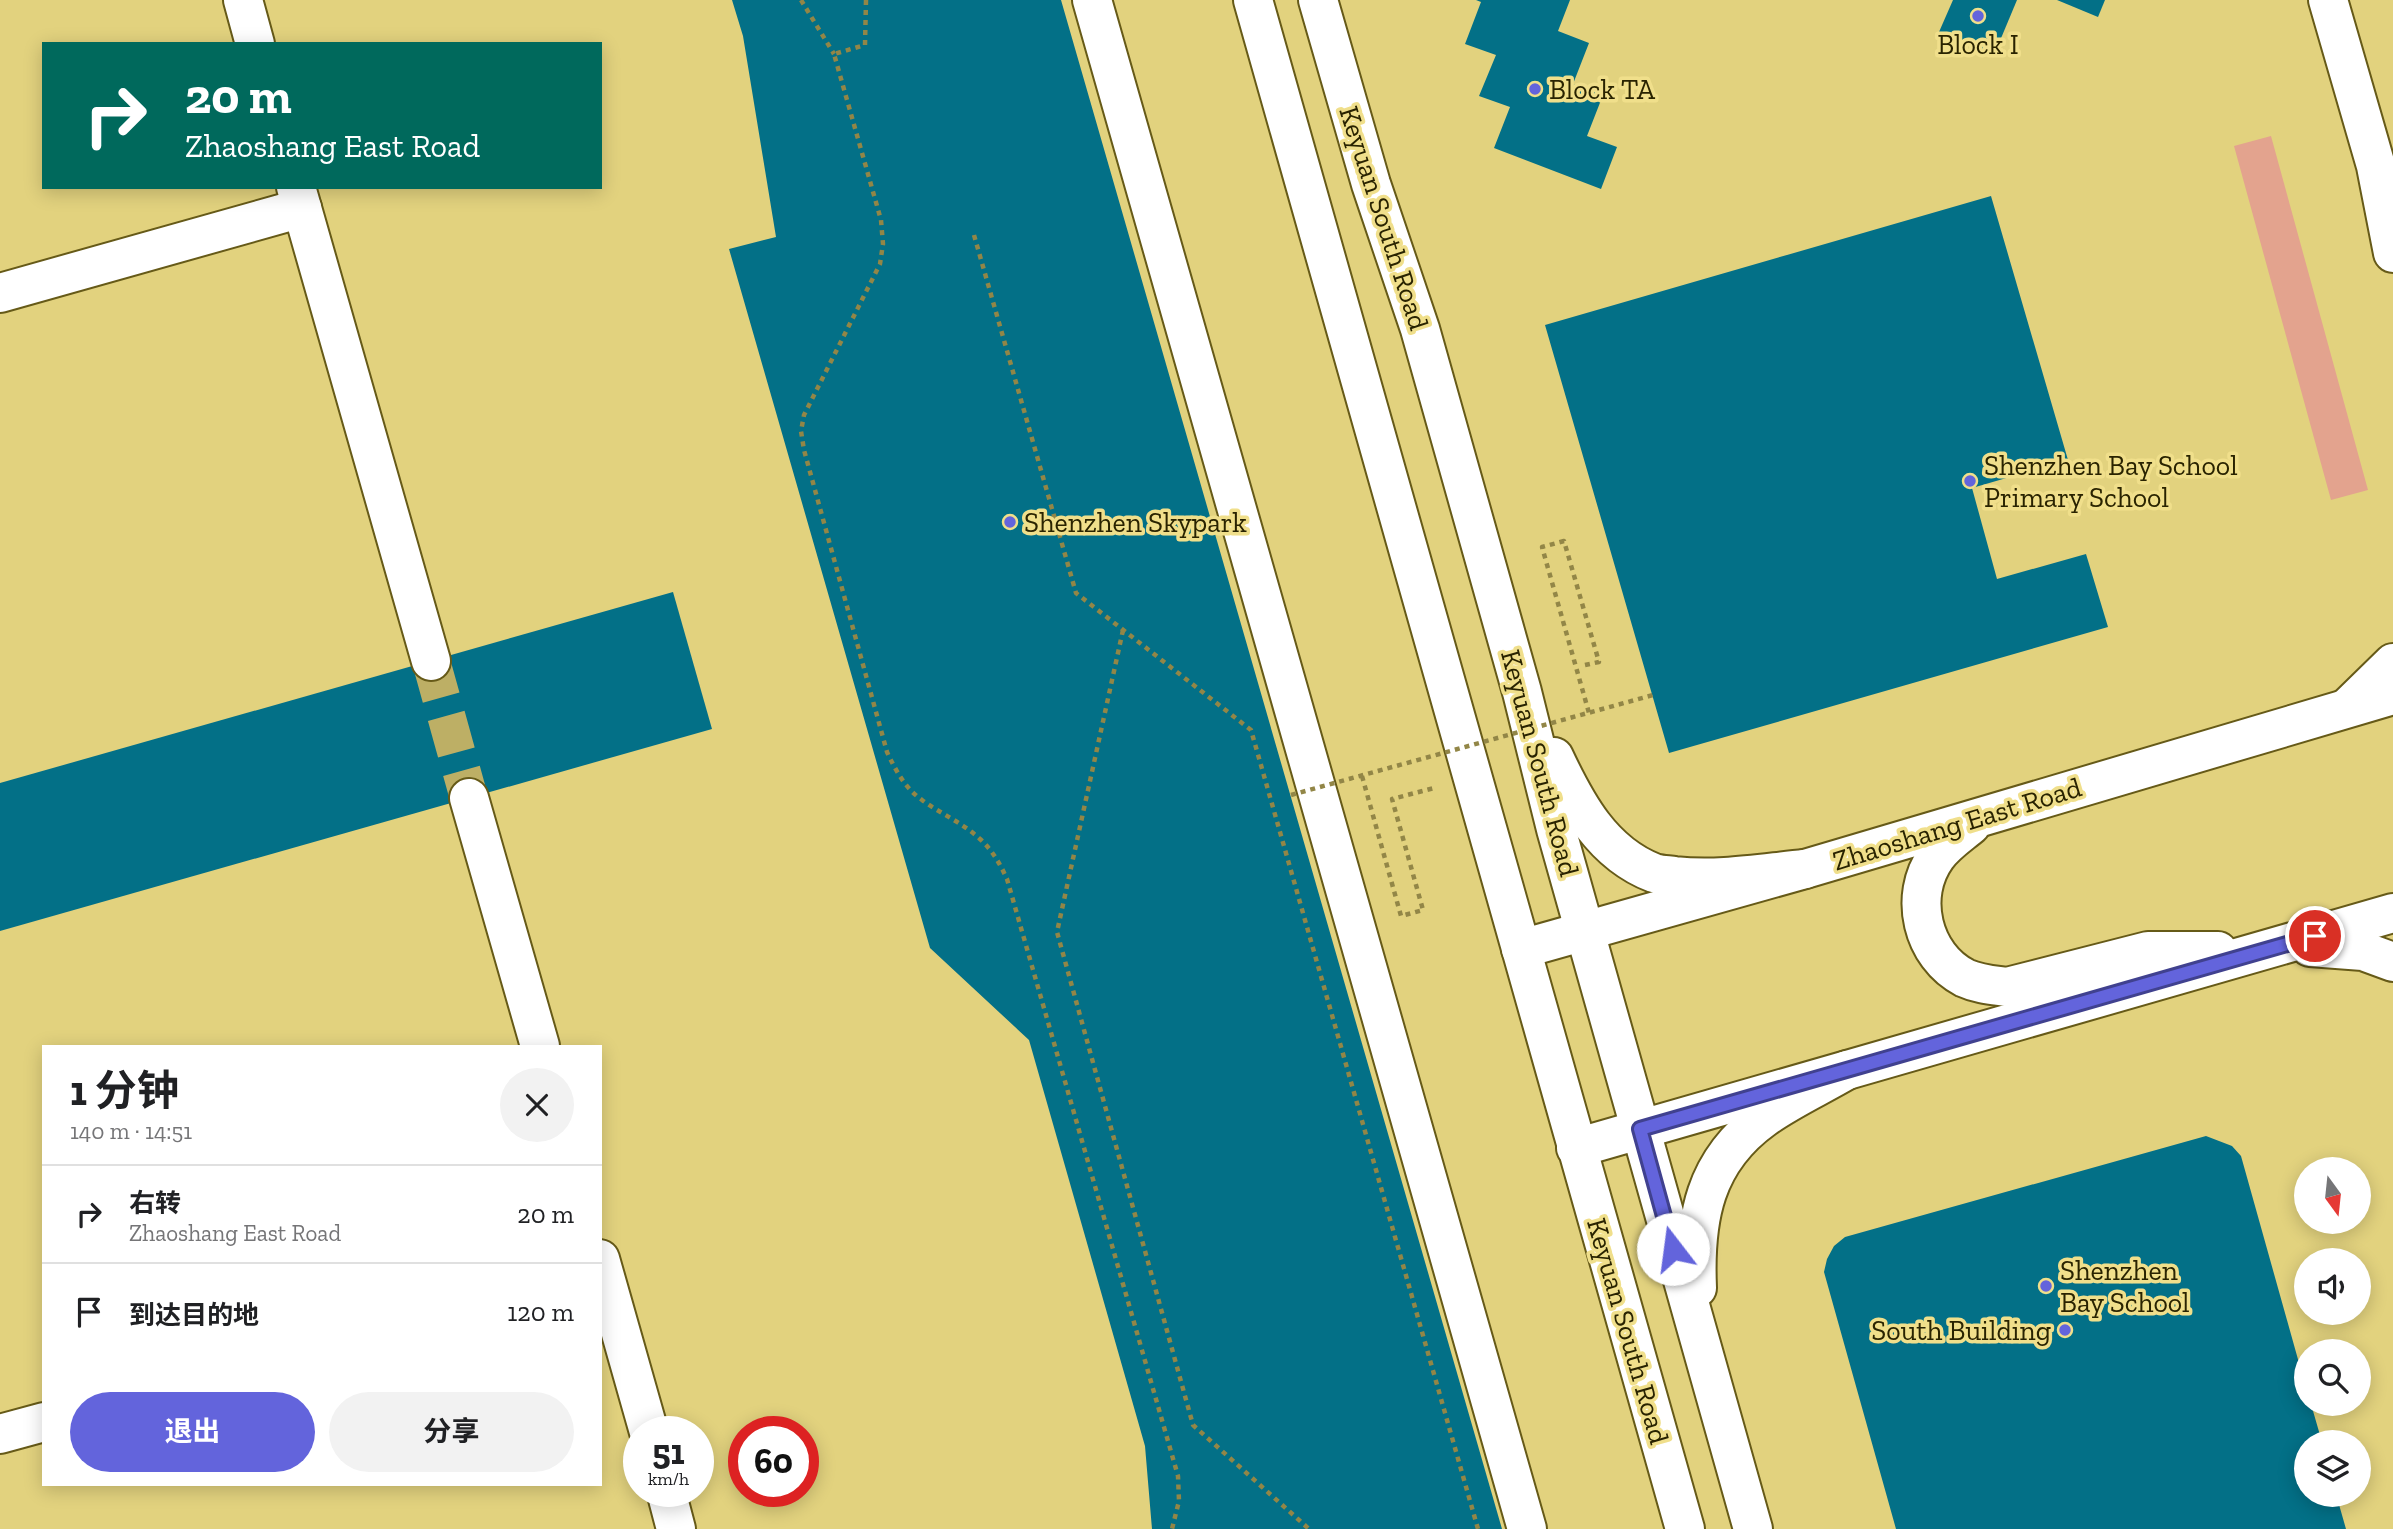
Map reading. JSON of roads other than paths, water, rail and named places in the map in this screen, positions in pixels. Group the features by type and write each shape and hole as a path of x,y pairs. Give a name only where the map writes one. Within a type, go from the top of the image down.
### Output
{"main road":[{"path":"243,0 254,42"},
{"path":"1092,0 1527,1529"},
{"name":"Keyuan South Road","path":"1253,0 1685,1529"},
{"name":"Keyuan South Road","path":"1318,0 1371,184 1420,329 1522,692 1556,829 1753,1529"},
{"path":"2328,0 2376,166 2393,253"},
{"path":"0,293 299,198 430,661"},
{"path":"2347,708 2393,663"},
{"path":"1522,692 1575,801 1601,836 1628,859 1656,874 1703,879 1805,869"},
{"name":"Zhaoshang East Road","path":"1521,950 2393,695"},
{"path":"469,798 540,1045"},
{"path":"1982,817 1951,840 1935,858 1925,879 1921,902 1923,925 1933,948 1947,965 1965,978 1986,985 2007,987 2148,951 2263,951 2318,946 2363,951 2393,962"},
{"path":"1576,1148 2393,914"},
{"path":"1699,1343 1696,1264 1698,1225 1707,1190 1717,1167 1731,1147 1764,1118 1847,1070"},
{"path":"602,1266 644,1416"},
{"path":"0,1434 42,1423"},
{"path":"671,1507 677,1529"}],"tunnel":[{"path":"431,661 469,798"}],"place":[{"name":"Block I","path":"1978,16"},
{"name":"Block TA","path":"1535,89"},
{"name":"Shenzhen Bay School Primary School","path":"1970,481"},
{"name":"Shenzhen Skypark","path":"1010,522"},
{"name":"Shenzhen Bay School","path":"2046,1286"},
{"name":"South Building","path":"2065,1330"}]}
